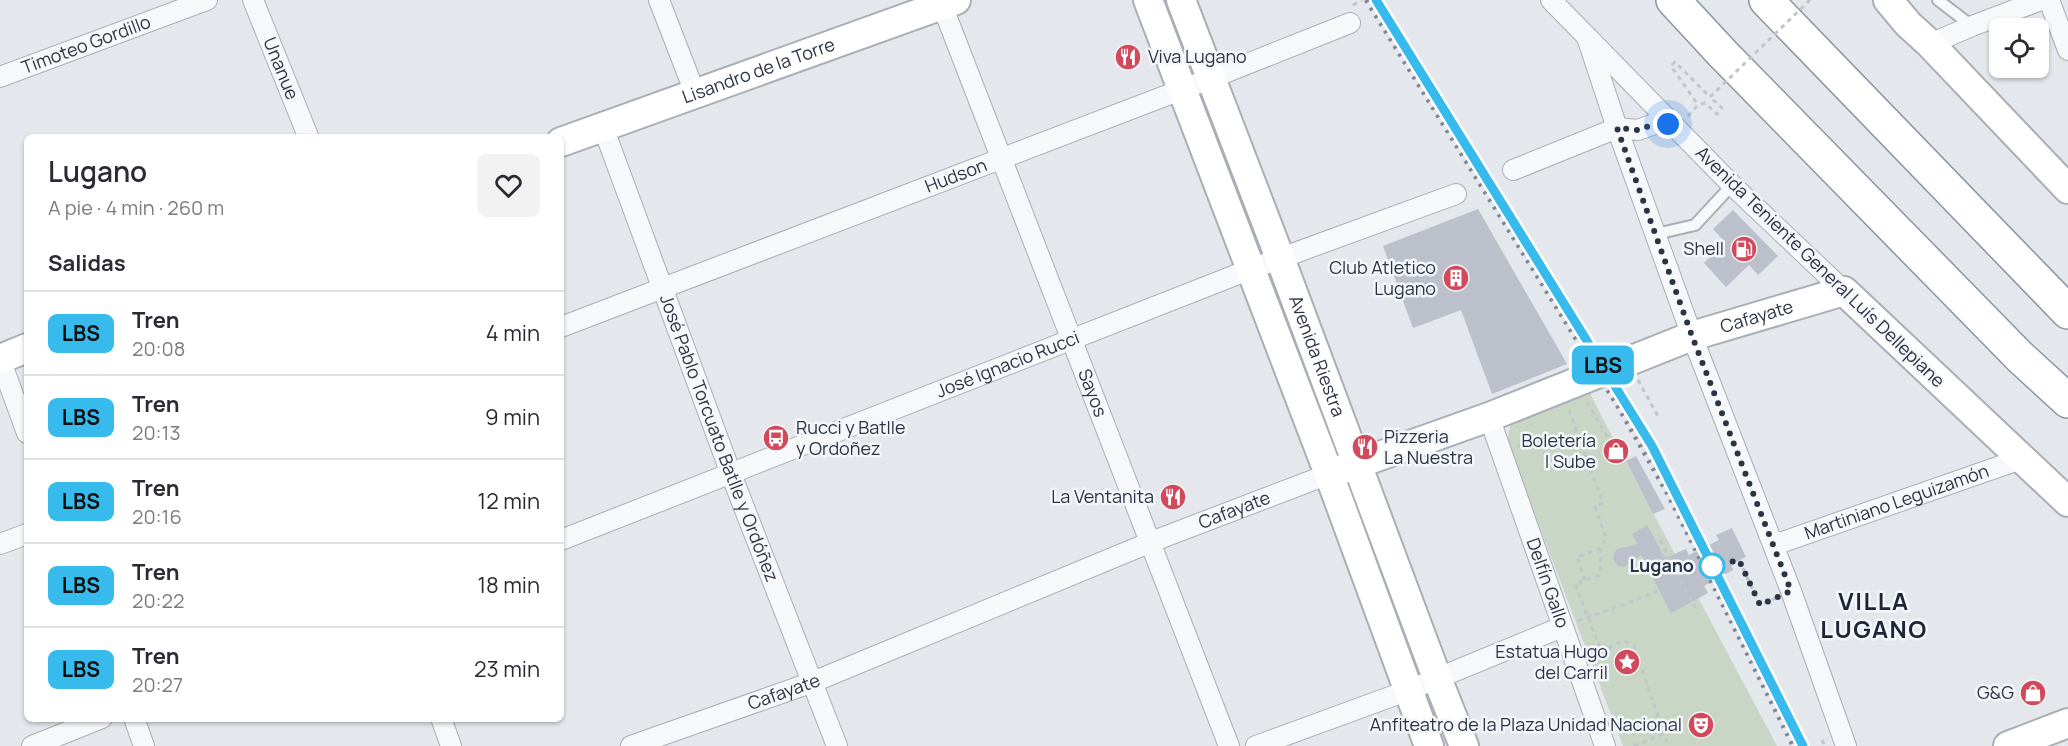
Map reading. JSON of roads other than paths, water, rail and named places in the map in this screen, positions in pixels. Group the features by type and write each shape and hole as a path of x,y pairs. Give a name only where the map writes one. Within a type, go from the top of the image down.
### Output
{"highway":[{"path":"1673,0 1723,54 2012,348 2068,400"},
{"path":"1766,0 2068,312"}],"main road":[{"name":"Avenida Riestra","path":"1148,0 1329,474 1429,746"},
{"name":"Avenida Riestra","path":"1181,0 1464,746"},
{"name":"Lisandro de la Torre","path":"564,141 949,3"},
{"path":"1896,5 1908,24 1930,44 2068,189"},
{"name":"Cafayate","path":"1329,474 1489,417 1692,336 1844,291"},
{"name":"Avenida Teniente General Luís Dellepiane","path":"1844,291 2068,502"},
{"path":"0,359 24,349"},
{"path":"2008,746 2068,723"}],"street":[{"name":"Timoteo Gordillo","path":"0,77 207,0"},
{"name":"Unanue","path":"253,0 307,134"},
{"path":"659,0 695,93"},
{"name":"Avenida Teniente General Luís Dellepiane","path":"1551,0 1732,185 1844,291"},
{"path":"1930,44 2041,0"},
{"path":"2049,0 2068,50"},
{"name":"Sayos","path":"949,3 1002,159 1229,746"},
{"name":"Hudson","path":"564,326 1350,23"},
{"path":"1587,37 1617,128 1692,336 1774,545 1846,746"},
{"path":"1513,170 1617,128 1638,130 1657,123 1668,124 1677,129"},
{"name":"José Pablo Torcuato Batlle y Ordóñez","path":"603,127 731,474 837,746"},
{"name":"José Ignacio Rucci","path":"564,539 1251,269 1456,194"},
{"path":"0,359 24,425"},
{"name":"Delfín Gallo","path":"1489,417 1605,746"},
{"name":"Martiniano Leguizamón","path":"1774,545 2021,459"},
{"name":"Cafayate","path":"631,746 813,682 1151,542 1329,474"},
{"path":"0,544 24,535"},
{"path":"1256,746 1409,690 1562,627"},
{"path":"32,746 92,722"},
{"path":"135,722 144,746"},
{"path":"442,722 451,746"}],"lane":[{"path":"1938,0 1972,26"},
{"path":"1656,234 1695,225 1732,185"}],"railway":[{"path":"1366,0 1618,407 1668,495 1793,746"},
{"path":"1467,148 1626,403 1671,484"}],"train":[{"name":"LBS","path":"1376,0 1652,446 1803,746"}],"place":[{"name":"Viva Lugano","path":"1128,57"},
{"name":"Shell","path":"1744,249"},
{"name":"Club Atletico Lugano","path":"1456,278"},
{"name":"Rucci y Batlle y Ordoñez","path":"776,438"},
{"name":"Pizzeria La Nuestra","path":"1365,447"},
{"name":"Boletería | Sube","path":"1616,451"},
{"name":"La Ventanita","path":"1173,497"},
{"name":"Lugano","path":"1712,566"},
{"name":"Estatua Hugo del Carril","path":"1627,662"},
{"name":"G&G","path":"2033,693"},
{"name":"Anfiteatro de la Plaza Unidad Nacional","path":"1701,725"}],"district":[{"name":"VILLA LUGANO","path":"1874,616"}]}
